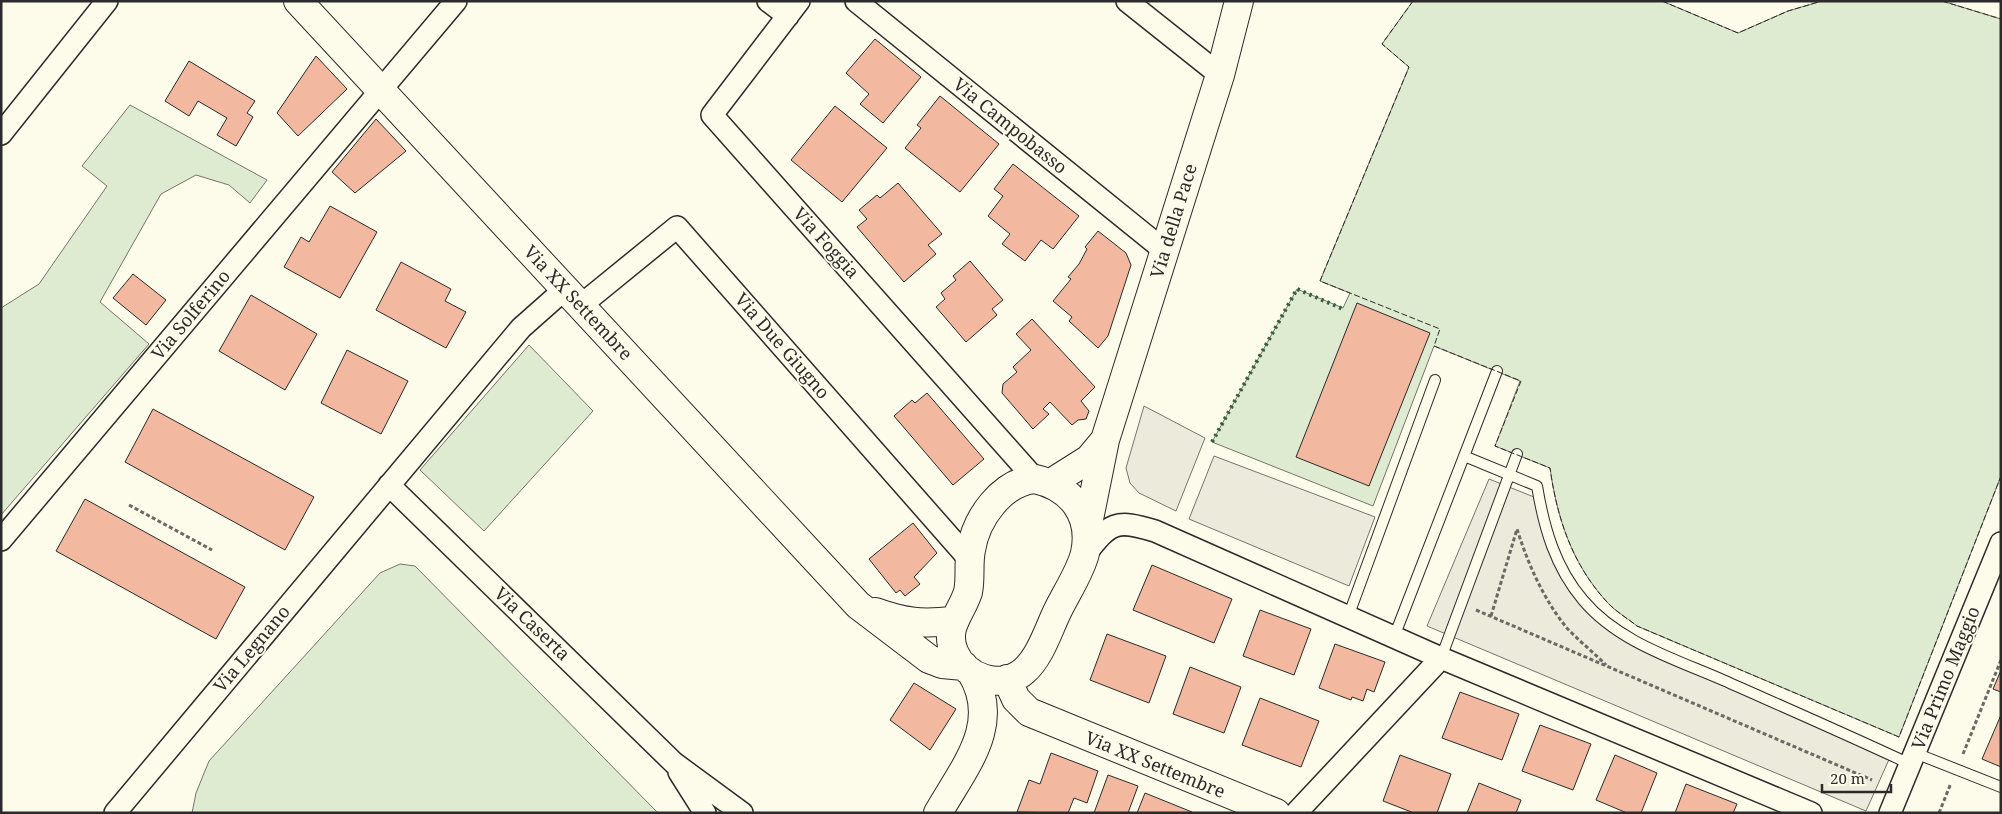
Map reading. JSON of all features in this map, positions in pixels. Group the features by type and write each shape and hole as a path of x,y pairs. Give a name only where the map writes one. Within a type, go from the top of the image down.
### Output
{"main road":[{"name":"Via XX Settembre","path":"298,1 858,605 929,659 942,664 968,669 991,680 1005,680 1016,699 1028,712 1276,813"},
{"name":"Via della Pace","path":"1039,648 1086,542 1105,440 1220,75 1240,1"},
{"name":"Via della Pace","path":"953,620 968,589 969,560 974,537 998,497 1010,486 1023,480 1043,481 1089,459 1105,440"},
{"path":"1043,481 1067,493 1079,506 1086,542"},
{"name":"Via XX Settembre","path":"858,605 902,622 928,624 953,620"},
{"path":"953,620 950,637 952,645 979,685 984,708 986,733"},
{"name":"Via XX Settembre","path":"1039,648 1032,679 1033,688 1036,697 1045,711 1062,727"},
{"path":"938,813 997,713 996,700 1005,680 1023,672 1039,648"},
{"path":"986,733 1028,712"}],"street":[{"path":"1,134 107,1"},
{"name":"Via Solferino","path":"1,540 456,1"},
{"path":"768,1 794,9"},
{"name":"Via Campobasso","path":"856,1 1165,251"},
{"path":"1127,1 1220,75"},
{"name":"Via Foggia","path":"794,9 712,115 1043,481"},
{"name":"Via Due Giugno","path":"573,298 677,227 969,560"},
{"name":"Via Legnano","path":"115,813 521,328 573,298"},
{"name":"Via Caserta","path":"389,485 674,763 742,813"},
{"path":"1086,542 1111,527 1130,524 1155,531 1441,658 1811,813"},
{"name":"Via Primo Maggio","path":"1890,813 2001,543"},
{"path":"1296,813 1441,658"},
{"name":"Via Caserta","path":"674,763 705,813"}],"lane":[{"path":"1394,637 1497,371"},
{"path":"1348,617 1435,380"},
{"path":"1441,658 1517,454"},
{"path":"1464,456 1537,486 1541,514 1551,547 1566,576 1583,601 1628,638 1913,758 1957,769 2001,787"}],"path":[{"path":"129,505 212,550"},
{"path":"1608,667 1567,627 1542,590 1525,554 1517,529 1491,616 1608,667 1872,780"},
{"path":"1939,813 2001,660"}],"green space":[{"path":"1413,1 1662,1 1738,33 1788,11 1822,1 1942,1 2001,19 2001,476 1899,737 1637,626 1610,605 1584,572 1575,556 1557,505 1550,468 1495,446 1520,381 1434,346 1373,506 1212,442 1297,289 1343,308 1350,293 1320,281 1409,67 1382,44"},
{"path":"130,105 267,180 250,203 229,185 196,175 161,194 100,302 149,344 1,515 1,308 39,284 107,186 82,166"},
{"path":"529,345 593,411 484,531 420,470"},
{"path":"400,564 415,566 658,813 192,813 196,793 209,761 380,573"}],"shaded area":[{"path":"1144,406 1205,438 1176,511 1139,493 1130,483 1126,468"},
{"path":"1214,456 1375,517 1349,586 1189,519"},
{"path":"1489,479 1539,499 1551,547 1583,601 1628,638 1891,755 1866,811 1427,626"}],"building":[{"path":"875,39 921,77 883,123 860,104 869,94 846,73"},
{"path":"316,56 347,89 298,136 277,113"},
{"path":"189,61 255,101 247,113 253,117 236,146 217,135 227,118 198,101 189,116 165,101"},
{"path":"940,96 999,144 960,192 905,148 921,128 917,125"},
{"path":"835,106 887,148 842,202 791,160"},
{"path":"376,119 406,151 355,193 332,172"},
{"path":"1013,164 1079,216 1053,249 1041,240 1025,261 1002,244 1010,234 988,216 1003,196 994,189"},
{"path":"898,183 942,234 928,245 936,254 904,282 857,227 867,219 859,210 877,195 880,198"},
{"path":"330,206 377,232 340,298 284,267 301,237 309,242"},
{"path":"1098,231 1126,253 1131,265 1108,336 1098,348 1069,321 1072,317 1053,301 1071,279 1068,277 1079,264 1087,249 1085,247"},
{"path":"970,261 1003,300 992,309 997,315 966,342 936,307 945,299 941,293 956,280 953,276"},
{"path":"401,262 451,289 445,301 466,312 446,348 376,310"},
{"path":"133,274 166,300 146,325 113,298"},
{"path":"251,295 317,334 285,390 219,351"},
{"path":"1357,303 1430,333 1369,486 1296,457"},
{"path":"1032,319 1095,387 1081,401 1089,411 1086,419 1078,420 1072,425 1050,402 1043,409 1049,414 1033,429 1002,393 1003,384 1017,372 1013,367 1031,350 1016,334"},
{"path":"347,350 408,381 381,434 321,403"},
{"path":"927,393 984,459 953,485 894,416 912,400 915,403"},
{"path":"153,409 314,497 285,550 125,462"},
{"path":"85,499 245,587 216,639 56,551"},
{"path":"913,523 937,553 914,577 920,584 905,596 900,590 896,593 869,559"},
{"path":"1152,565 1232,599 1214,643 1133,610"},
{"path":"1260,610 1311,629 1294,675 1243,656"},
{"path":"1107,634 1166,656 1149,703 1090,680"},
{"path":"1335,644 1385,662 1374,692 1367,689 1363,701 1352,697 1351,700 1319,688"},
{"path":"1190,667 1241,687 1224,733 1173,714"},
{"path":"2001,670 2001,692 1993,689"},
{"path":"914,683 956,709 930,750 890,720"},
{"path":"1460,692 1519,714 1502,760 1442,738"},
{"path":"1260,698 1319,721 1301,767 1242,745"},
{"path":"2001,715 2001,767 1982,759"},
{"path":"1540,725 1591,744 1573,790 1522,771"},
{"path":"1051,753 1098,771 1087,803 1074,798 1068,813 1017,812 1029,780 1040,784"},
{"path":"1400,755 1451,774 1437,813 1414,813 1383,801"},
{"path":"1615,755 1657,773 1641,813 1627,813 1596,800"},
{"path":"1108,775 1138,786 1128,813 1094,813"},
{"path":"1479,783 1521,800 1516,813 1467,813"},
{"path":"1686,784 1737,804 1733,813 1675,813"},
{"path":"1145,793 1192,812 1192,813 1137,813"}],"hedge":[{"path":"1212,442 1297,289 1343,309"}],"fence":[{"path":"1413,1 1382,44 1409,67 1320,281 1440,329 1434,346 1521,381 1495,446 1550,468 1557,505 1575,556 1595,587 1617,611 1637,626 1899,737 2001,476"},
{"path":"1662,1 1738,33 1788,11 1822,1"},
{"path":"1942,1 2001,19"}]}
